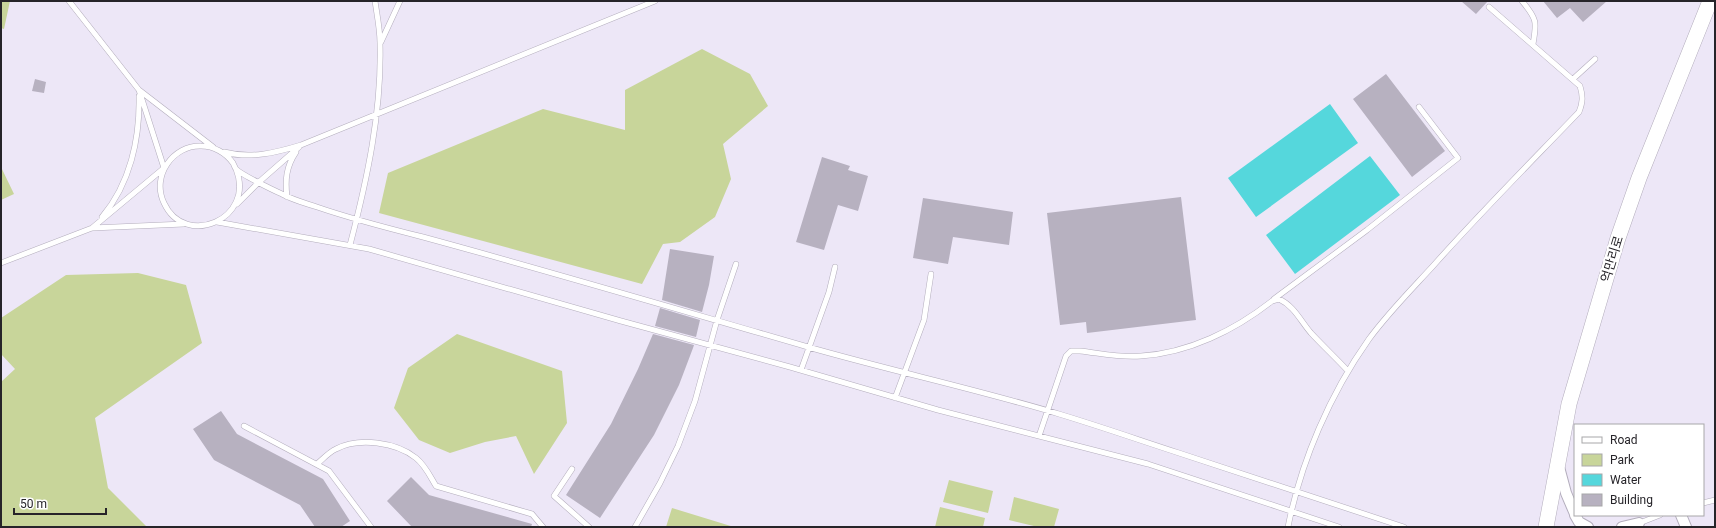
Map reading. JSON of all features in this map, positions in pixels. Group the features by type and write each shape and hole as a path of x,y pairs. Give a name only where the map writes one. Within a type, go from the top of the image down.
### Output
{"street":[{"name":"억만리로","path":"1546,527 1569,404 1618,238 1639,178 1710,1"},
{"path":"1558,463 1566,493 1574,513"},
{"path":"1576,516 1579,522 1588,527"},
{"path":"1681,516 1686,527"},
{"path":"1622,527 1635,525"}],"lane":[{"path":"69,1 138,90 214,148 226,154 240,178 240,192 236,205"},
{"path":"350,245 361,202 376,115 380,43 375,1"},
{"path":"380,43 400,1"},
{"path":"220,151 235,155 249,156 277,152 301,145 655,1"},
{"path":"1522,1 1533,14 1536,27 1532,44"},
{"path":"1288,527 1291,511 1309,455 1332,400 1348,371 1370,338 1459,237 1579,112 1583,94 1580,86 1489,7"},
{"path":"1573,79 1595,59"},
{"path":"138,90 164,168 161,177 160,190 163,202 170,213 180,221 192,226 205,226 218,222 228,215 259,182 301,145"},
{"path":"92,228 112,204 123,183 134,154 138,130 138,90"},
{"path":"1039,436 1066,356 1071,351 1109,355 1141,356 1175,350 1199,343 1225,332 1272,301 1367,230 1458,158 1419,107"},
{"path":"287,197 287,170 290,162 301,145"},
{"path":"92,228 164,168 174,155 186,148 200,146 214,148"},
{"path":"236,169 287,197 356,220 464,248 810,348 1048,411 1404,527"},
{"path":"218,222 369,249 621,322 801,370 895,398 1148,464 1339,527"},
{"path":"1,263 92,228 187,224"},
{"path":"635,527 660,483 678,446 695,401 717,320 736,264"},
{"path":"801,370 829,292 835,266"},
{"path":"895,398 924,320 931,274"},
{"path":"1272,301 1279,299 1287,303 1310,332 1348,371"},
{"path":"244,426 329,471 371,527"},
{"path":"317,464 335,449 348,444 365,442 383,444 415,458 426,468 436,486 532,514 543,527"},
{"path":"572,469 554,496 589,527"},
{"path":"1704,503 1715,500"},
{"path":"1635,525 1658,516"},
{"path":"363,527 364,518"}],"green space":[{"path":"1,1 10,1 4,29 1,28"},
{"path":"702,49 750,74 768,106 723,144 731,179 715,217 680,242 663,244 642,284 379,213 388,173 543,109 625,130 625,90"},
{"path":"1,167 14,194 1,200"},
{"path":"138,273 186,285 202,343 95,418 108,488 146,526 1,527 1,382 15,369 1,354 1,318 66,275"},
{"path":"457,334 562,371 567,423 534,474 516,436 485,442 450,453 419,440 394,408 408,368"},
{"path":"949,480 993,491 988,513 943,502"},
{"path":"1014,497 1059,509 1054,527 1038,527 1009,520"},
{"path":"940,507 985,518 983,527 935,527"},
{"path":"672,508 734,527 666,527"}],"water":[{"path":"1330,104 1358,143 1256,217 1228,178"},
{"path":"1370,156 1400,195 1295,274 1266,235"}],"building":[{"path":"1461,1 1488,1 1476,14"},
{"path":"1543,1 1607,1 1583,22 1570,8 1557,18"},
{"path":"1386,74 1445,151 1412,177 1353,99"},
{"path":"35,79 46,82 44,93 32,91"},
{"path":"822,157 850,166 848,170 868,176 858,211 838,205 824,250 796,242"},
{"path":"1181,197 1196,320 1087,333 1086,322 1060,325 1047,213"},
{"path":"923,198 1013,212 1009,245 953,237 948,264 913,258"},
{"path":"670,249 714,256 702,312 662,300"},
{"path":"660,308 700,320 696,337 655,326"},
{"path":"653,334 694,345 679,385 654,435 600,518 566,495 611,424 638,369"},
{"path":"221,411 237,434 323,479 350,521 341,527 315,527 300,505 214,460 193,429"},
{"path":"411,477 429,495 532,524 531,527 412,527 387,501"}]}
